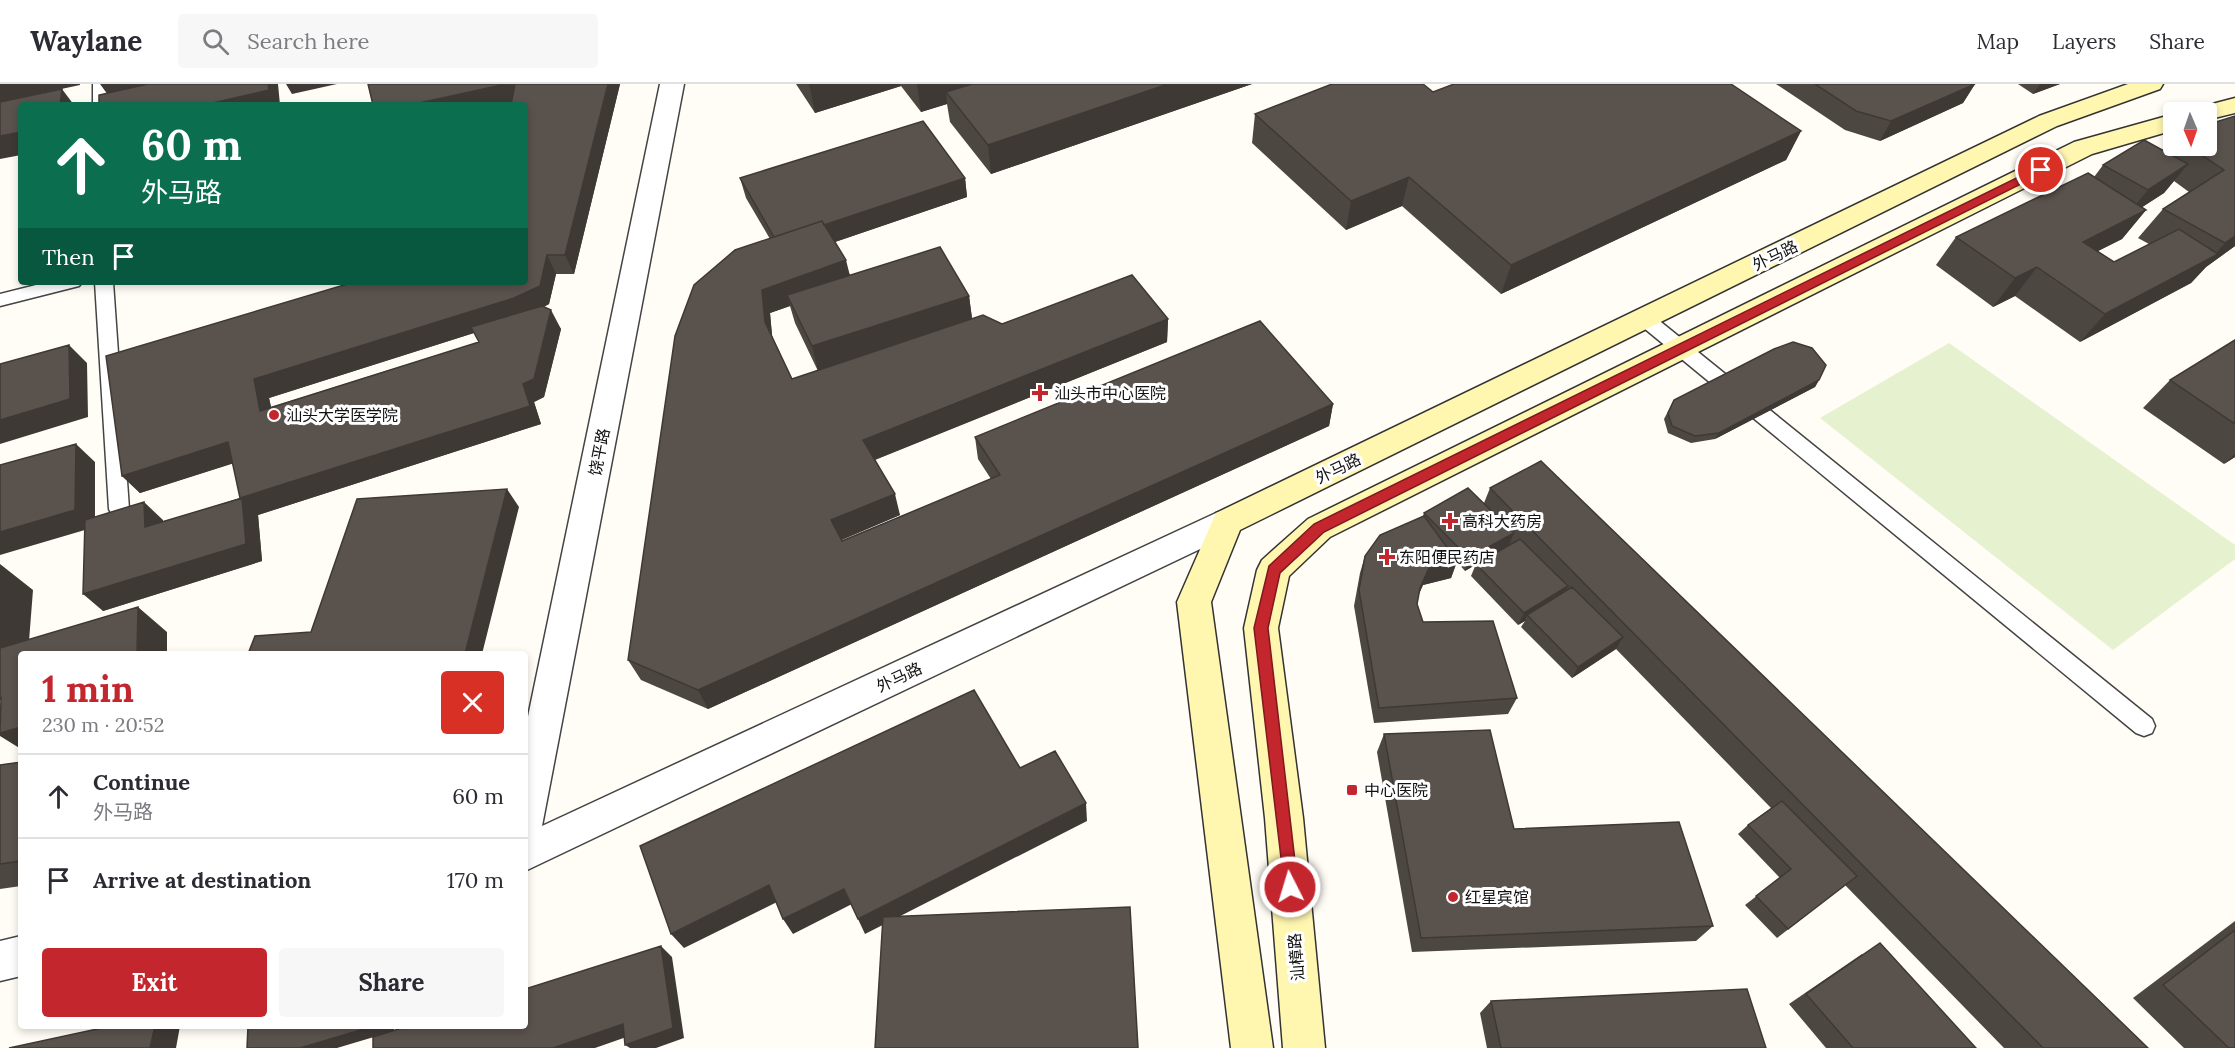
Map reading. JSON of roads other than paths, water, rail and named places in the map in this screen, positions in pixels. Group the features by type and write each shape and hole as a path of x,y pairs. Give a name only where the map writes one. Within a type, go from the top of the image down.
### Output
{"street":[{"name":"饶平路","path":"528,806 672,84"},
{"name":"外马路","path":"528,852 1227,522 1645,320 2048,121 2151,84"},
{"path":"2217,110 2235,105"},
{"path":"1681,348 2083,148 2163,125"},
{"name":"汕樟路","path":"1304,1048 1284,818 1261,628 1274,570 1319,528 1681,348"},
{"path":"1227,522 1194,602 1252,1048"},
{"path":"0,961 18,957"}],"lane":[{"path":"101,84 101,102"},
{"path":"0,300 61,285"},
{"path":"104,285 120,509"},
{"path":"1645,320 2144,726"}],"place":[{"name":"汕头市中心医院","path":"1040,393"},
{"name":"汕头大学医学院","path":"274,415"},
{"name":"高科大药房","path":"1450,521"},
{"name":"东阳便民药店","path":"1387,557"},
{"name":"中心医院","path":"1352,790"},
{"name":"红星宾馆","path":"1453,897"}]}
